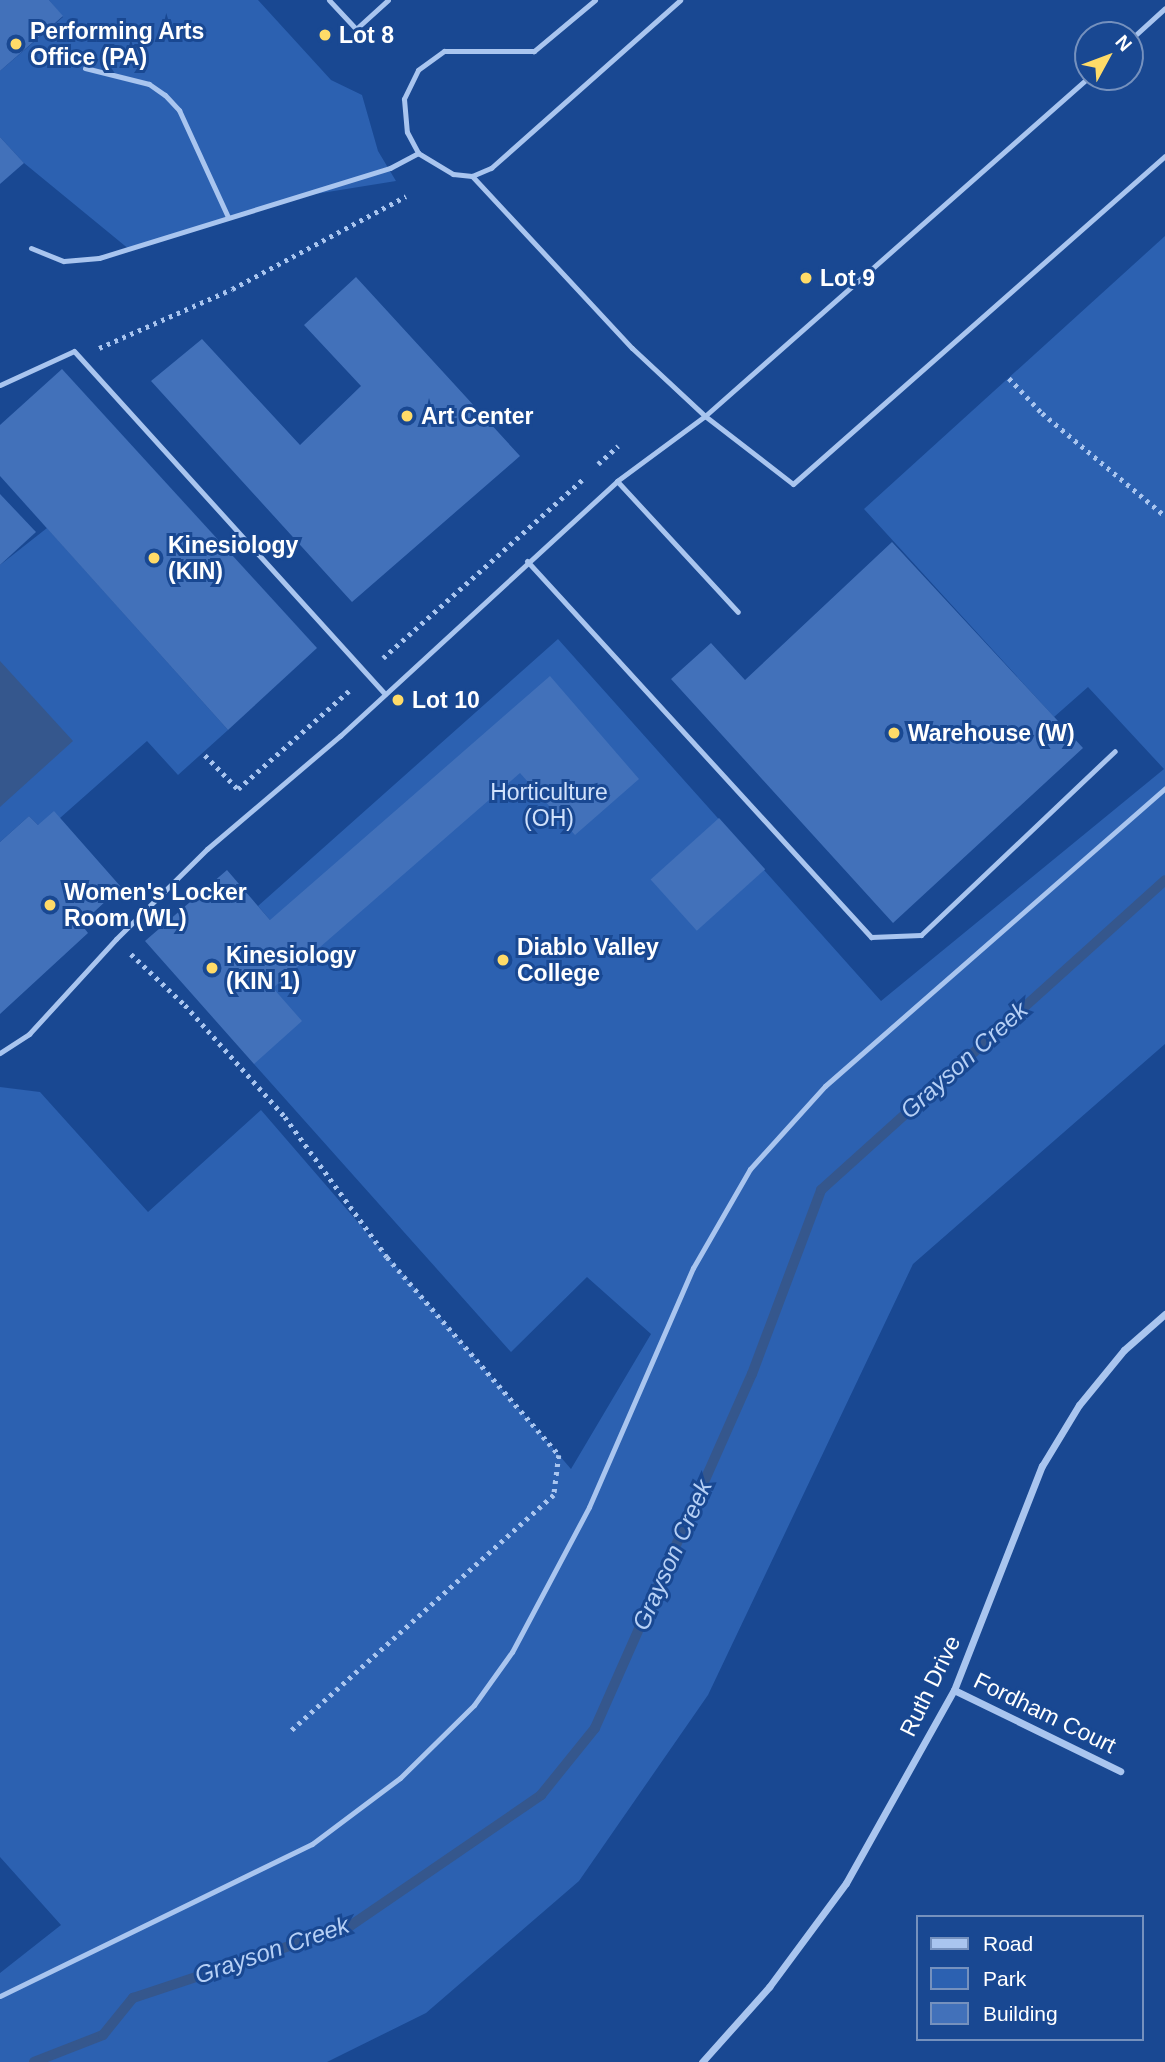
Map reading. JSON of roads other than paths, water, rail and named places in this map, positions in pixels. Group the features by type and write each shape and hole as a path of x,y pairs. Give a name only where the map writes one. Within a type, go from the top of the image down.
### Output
{"street":[{"name":"Ruth Drive","path":"702,2062 769,1987 846,1883 954,1690 1042,1466 1101,1377 1124,1350 1165,1314"},
{"name":"Fordham Court","path":"954,1690 1120,1771"}],"lane":[{"path":"329,0 356,29 387,0"},
{"path":"595,0 534,51 444,51 418,70 404,99 407,132 418,153 436,167 472,176 632,348 705,416 793,484 1165,156"},
{"path":"472,176 507,155 680,0"},
{"path":"1144,27 1165,8"},
{"path":"85,68 136,80 165,95 179,110 228,217"},
{"path":"0,1053 29,1034 116,939 207,849 386,694 527,561 617,481 705,416 1074,89"},
{"path":"31,248 64,261 99,258 390,168 418,153"},
{"path":"0,385 74,351 386,694"},
{"path":"617,481 738,612"},
{"path":"527,561 871,937 921,935 1115,751"},
{"path":"0,1996 312,1844 400,1778 474,1705 512,1652 589,1507 694,1268 750,1169 825,1086 1165,789"}],"waterway":[{"name":"Grayson Creek","path":"34,2062 103,2035 133,1998 350,1926 541,1795 595,1728 752,1374 821,1190 1165,880"}],"place":[{"name":"Lot 8","path":"325,35"},
{"name":"Performing Arts Office (PA)","path":"16,44"},
{"name":"Lot 9","path":"806,278"},
{"name":"Art Center","path":"407,416"},
{"name":"Kinesiology (KIN)","path":"154,558"},
{"name":"Lot 10","path":"398,700"},
{"name":"Warehouse (W)","path":"894,733"},
{"name":"Women's Locker Room (WL)","path":"50,905"},
{"name":"Diablo Valley College","path":"503,960"},
{"name":"Kinesiology (KIN 1)","path":"212,968"}],"park label":[{"name":"Horticulture (OH)","path":"549,805"}]}
